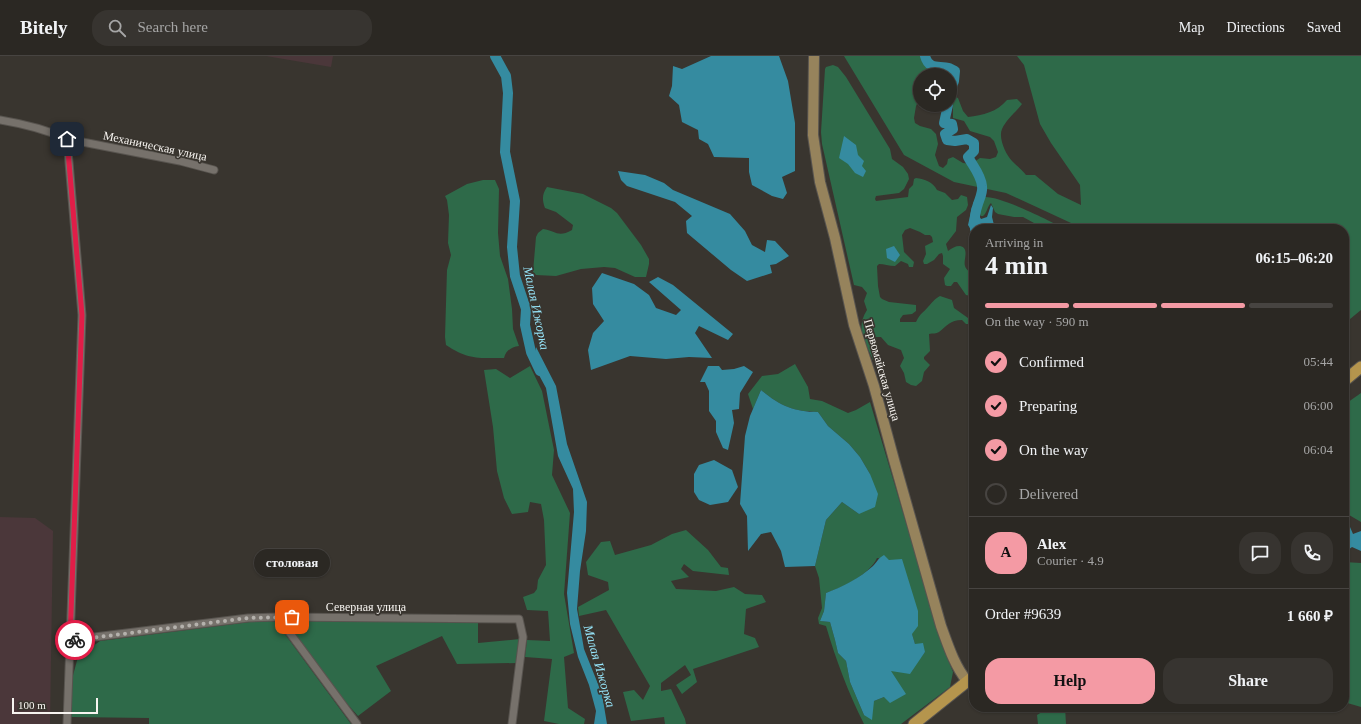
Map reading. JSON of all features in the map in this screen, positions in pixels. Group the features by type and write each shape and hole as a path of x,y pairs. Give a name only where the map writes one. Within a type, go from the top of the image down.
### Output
{"main road":[{"path":"1349,377 1361,367"},
{"path":"914,724 969,680"}],"street":[{"name":"Первомайская улица","path":"814,56 812,114 815,150 820,182 835,238 854,325 874,386 941,626 958,669 969,677"},
{"name":"Механическая улица","path":"0,120 33,126 50,131 67,139 180,161 214,170"},
{"path":"67,139 82,315 67,724"},
{"path":"278,617 357,724"},
{"name":"Северная улица","path":"70,640 248,618 519,619 523,637 512,724"}],"shaded area":[{"path":"266,56 333,56 331,67"},
{"path":"0,517 35,518 53,531 50,724 0,724"}],"green space":[{"path":"844,56 922,56 925,64 931,68 913,68 914,118 915,123 931,129 936,134 938,144 935,155 939,166 943,168 947,164 948,159 953,157 963,163 971,164 980,158 990,159 996,157 998,152 994,141 990,137 970,131 964,121 953,118 953,112 957,112 957,98 963,111 968,117 989,112 999,107 1007,100 1017,99 1022,104 1006,122 1001,133 1003,146 1007,155 1026,175 1035,175 1058,194 1081,205 1080,185 1051,143 1040,124 1024,65 1017,56 1361,56 1361,310 1349,320 1349,224 1073,224 1006,193 954,182 904,155"},
{"path":"833,65 838,67 846,77 890,149 892,159 903,167 908,174 909,179 904,189 899,193 876,196 876,201 908,197 909,189 913,185 914,179 916,178 926,180 931,183 937,190 945,193 952,200 958,199 961,195 967,197 968,205 966,210 957,217 956,231 946,244 948,251 958,246 965,249 965,266 969,271 969,296 966,295 957,282 954,282 951,286 945,285 944,278 950,269 943,264 942,253 939,254 934,260 924,264 923,261 926,254 925,246 933,242 932,237 910,228 905,230 902,235 904,252 914,262 913,267 909,267 908,264 901,261 895,266 879,264 877,266 878,286 880,297 882,299 889,302 916,305 916,311 912,314 903,315 900,322 916,322 919,316 940,296 952,300 954,308 968,318 969,321 968,324 966,324 962,320 954,321 938,333 929,334 930,351 924,359 930,365 924,372 922,381 916,386 906,382 904,373 900,366 904,358 901,350 888,345 881,337 876,337 878,357 873,360 862,335 863,317 867,310 864,301 867,293 862,287 854,285 822,144 821,132 826,67"},
{"path":"483,180 495,180 499,189 498,233 500,256 508,279 513,329 519,346 510,349 504,358 480,358 467,356 446,345 445,337 447,270 451,255 448,243 449,215 445,196 467,184"},
{"path":"547,187 583,194 611,208 617,213 641,245 649,259 646,277 635,277 615,268 604,267 581,269 556,276 536,275 533,272 536,237 538,233 543,229 563,234 572,230 573,225 556,212 545,208 543,197"},
{"path":"983,197 991,197 1012,204 1056,224 1037,224 1023,217 998,214 995,212 991,203 984,215 981,216 981,204"},
{"path":"795,364 808,387 810,399 822,401 848,413 870,402 944,650 953,672 950,687 901,724 864,724 843,676 826,626 819,624 818,618 822,608 819,578 815,566 826,520 842,502 859,514 870,474 860,457 849,444 828,426 818,412 802,411 788,407 761,390 753,409 748,394 762,376 778,374","holes":["877,558 889,560 915,644 925,652 918,661 891,671 884,697 874,701 864,715 850,682 846,661 838,653 830,622 820,621 824,611 826,593 855,580 868,570"]},
{"path":"530,366 542,391 554,450 552,475 570,513 564,594 574,653 564,657 568,708 585,719 584,724 559,724 544,721 552,659 525,657 527,640 550,641 548,611 527,610 523,597 534,593 537,589 538,580 546,565 544,520 541,504 530,502 528,512 512,514 504,498 497,471 493,427 484,370 496,369 510,378"},
{"path":"1361,393 1361,522 1349,515 1349,401"},
{"path":"686,530 708,550 721,567 728,568 729,575 693,571 684,564 681,569 689,577 671,581 676,589 716,591 734,587 745,594 762,595 766,602 746,609 744,634 755,638 759,647 693,669 697,682 682,694 676,685 691,675 685,665 661,683 661,691 671,689 686,724 665,724 664,717 631,721 623,692 634,690 643,700 650,686 606,610 579,616 578,607 609,590 608,582 588,575 586,562 601,542 610,541 615,555 651,545 672,534"},
{"path":"1349,562 1361,563 1361,707 1349,703"},
{"path":"303,620 478,621 478,643 520,639 517,663 457,664 442,636 376,666 391,691 358,716 335,690 286,622"},
{"path":"250,622 276,622 351,724 149,724 149,718 71,717 72,679 78,657 100,641"},
{"path":"1042,712 1065,712 1066,724 1038,724 1037,715"}],"water":[{"path":"711,56 779,56 788,81 795,123 795,171 782,177 787,193 783,199 772,196 752,185 749,172 749,158 714,157 708,144 699,139 698,130 682,122 679,105 669,96 672,86 673,66 682,69"},
{"path":"844,136 856,145 858,155 864,161 862,166 866,171 863,177 855,173 848,164 839,158"},
{"path":"618,171 645,175 664,183 673,190 730,214 745,231 752,245 765,252 767,240 775,241 789,256 776,264 770,265 772,273 747,281 731,270 687,233 686,221 692,216 675,202 627,186 621,180"},
{"path":"976,202 979,204 978,214 981,219 987,217 991,205 993,208 992,217 994,224 969,224 969,227 968,225 972,207"},
{"path":"894,246 900,255 895,262 887,258 886,249"},
{"path":"602,273 634,284 649,295 656,308 676,315 681,310 649,282 658,277 673,285 733,334 728,340 699,326 695,333 712,358 689,357 666,359 630,356 591,370 588,350 593,333 604,321 593,304 592,288"},
{"path":"536,347 556,386 567,444 587,502 586,531 580,571 577,609 584,649 602,694 607,724 594,724 596,711 589,685 578,657 570,624 567,593 574,512 573,489 558,456 546,388 533,364"},
{"path":"708,366 719,366 722,370 744,366 753,372 740,393 739,409 732,410 734,423 728,450 723,448 716,432 716,421 709,411 709,391 705,382 700,382"},
{"path":"761,390 788,407 802,411 818,412 828,426 849,444 860,457 870,474 878,494 875,507 859,514 842,502 826,520 815,566 785,567 781,551 771,532 761,534 748,551 747,516 740,504 745,436 750,416"},
{"path":"714,460 732,470 738,487 728,502 710,505 699,500 694,492 694,474 699,465"},
{"path":"1350,527 1353,534 1361,531 1361,551 1352,547 1349,549"},
{"path":"884,555 889,560 902,559 918,611 918,626 912,634 915,644 923,643 925,652 910,674 891,671 906,694 890,703 884,697 874,701 872,720 864,715 850,682 846,661 838,653 830,622 820,621 824,611 826,593 857,578 873,566"}],"waterway":[{"name":"Малая Ижорка","path":"495,56 506,76 508,93 505,152 515,201 512,247 515,276 526,309 525,325 531,352 540,371"},
{"path":"925,56 929,64 932,66 949,68"},
{"path":"946,112 944,123 952,124 953,129 945,134 947,140 955,141 967,139 974,143 974,151 968,157 978,174 982,188 975,213 975,224"}],"way so far":[{"path":"75,640 248,618 292,617"}],"place":[{"name":"столовая","path":"292,617"}],"route":[{"path":"67,139 82,315 70,640 75,640"}]}
